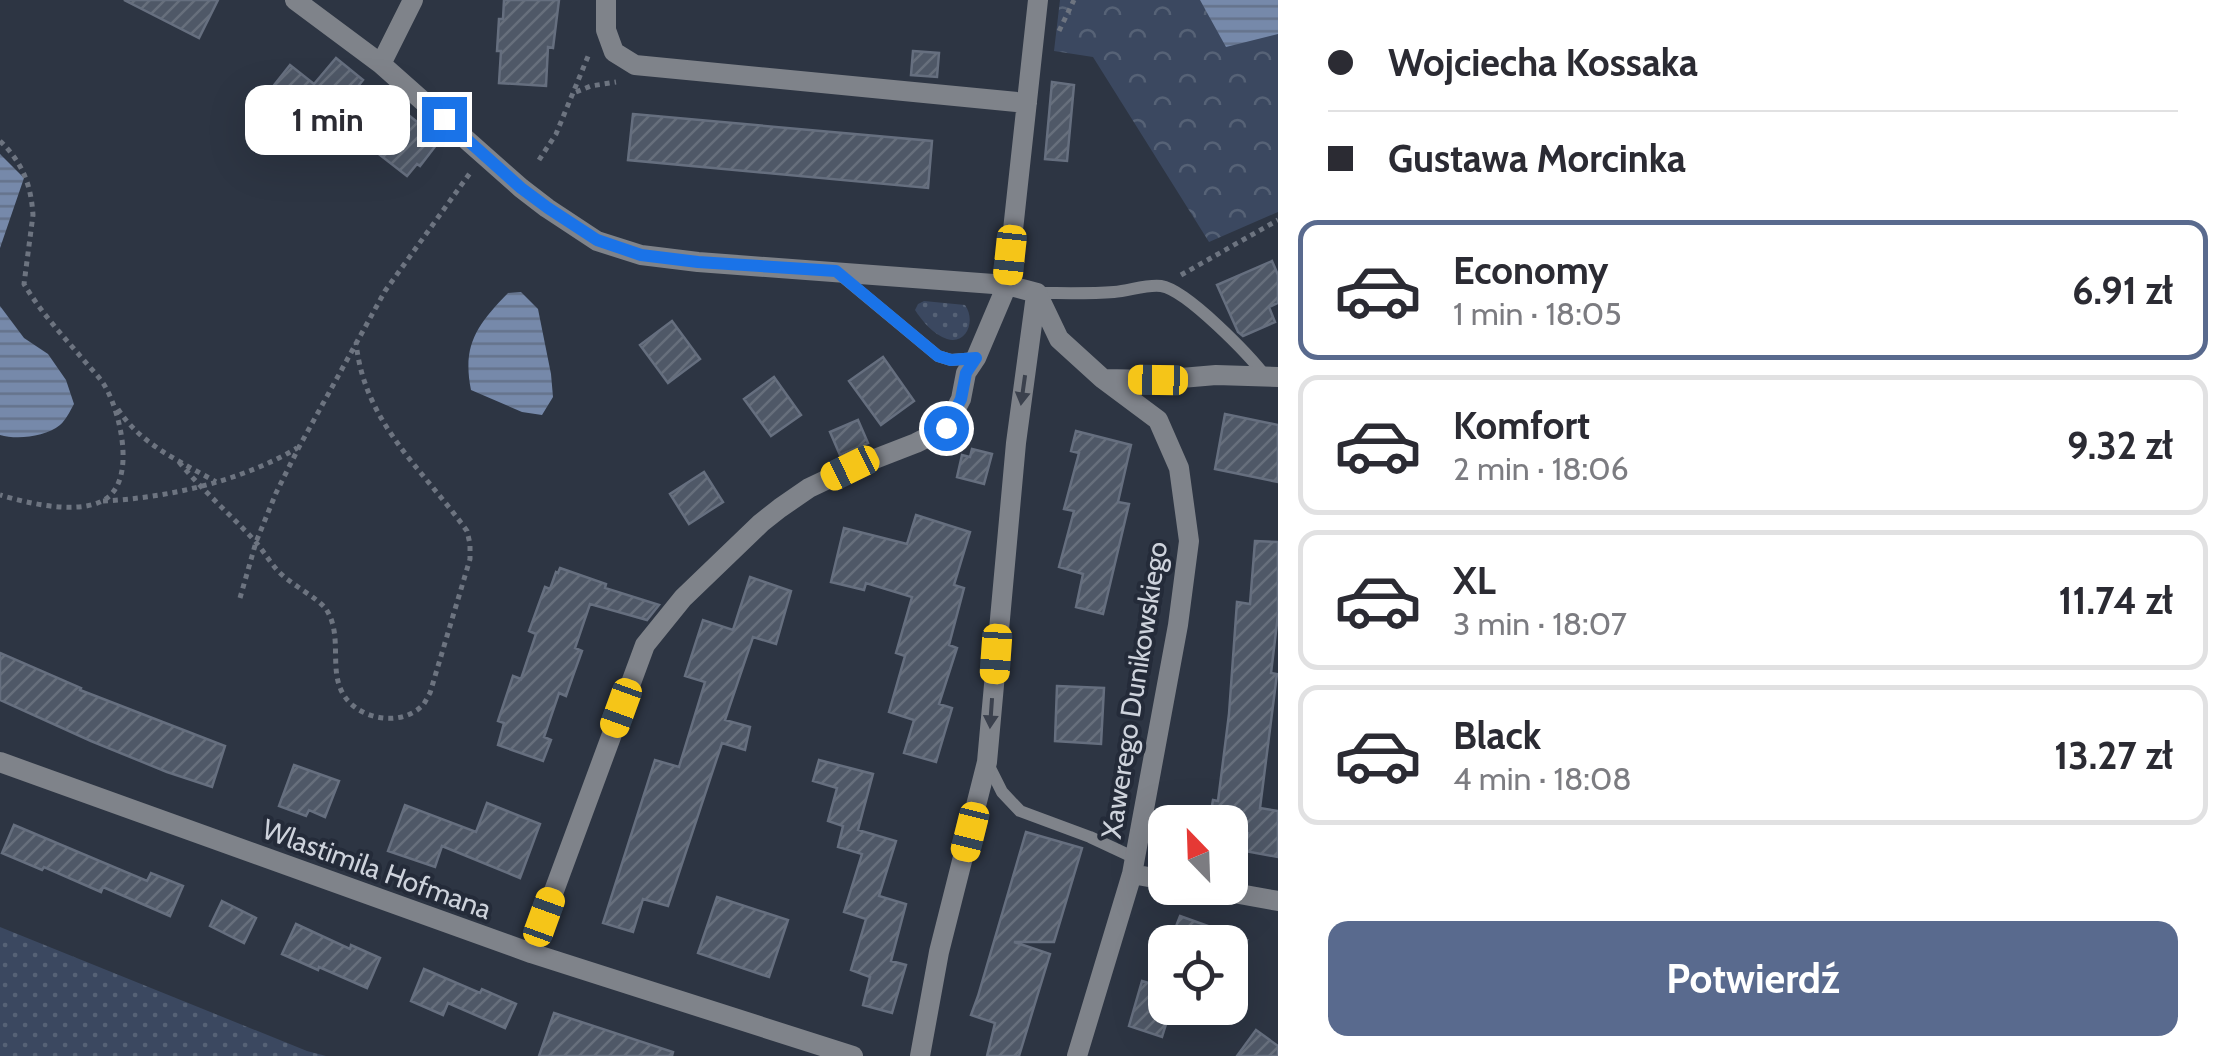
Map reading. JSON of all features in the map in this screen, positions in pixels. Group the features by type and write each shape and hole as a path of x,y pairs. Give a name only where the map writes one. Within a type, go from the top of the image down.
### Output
{"street":[{"path":"295,0 380,64 548,208 597,240 641,255 698,262 1007,285 1036,293 1016,443 987,762 939,952 920,1056"},
{"path":"380,64 413,0"},
{"path":"606,0 606,30 614,52 635,65 1027,103"},
{"path":"531,953 645,645 683,598 780,508 809,488 946,428 961,399 966,373 1007,285 1038,0"},
{"name":"Xawerego Dunikowskiego","path":"1036,293 1059,339 1103,379 1158,420 1179,468 1189,541 1178,625 1134,866 1078,1056"},
{"path":"1103,379 1272,377"},
{"name":"Wlastimila Hofmana","path":"0,762 531,953 853,1056"},
{"path":"1134,866 1148,872"},
{"path":"1248,896 1278,901"}],"lane":[{"path":"836,271 938,356 951,360 976,358"},
{"path":"1036,293 1113,292 1161,286 1190,303 1272,377"},
{"path":"987,762 1002,792 1020,811 1090,837 1134,866"}],"path":[{"path":"1056,38 1074,0"},
{"path":"539,160 556,134 590,54"},
{"path":"576,92 622,81"},
{"path":"0,141 25,171 33,204 24,284 104,384 122,429 124,455 120,475 103,501"},
{"path":"240,598 256,542 276,493 356,342 385,291 463,180 485,156"},
{"path":"1161,286 1278,220"},
{"path":"179,462 256,542 276,569 325,608 336,636 338,684 352,706 380,718 406,715 423,706 470,559 470,544 467,531 396,442 368,393 359,369 356,342"},
{"path":"113,403 142,437 218,483"},
{"path":"0,495 46,506 124,500 218,483 300,447"}],"green space":[{"path":"1060,0 1278,0 1278,212 1209,242 1093,57 1054,51"},
{"path":"924,301 965,305 970,317 968,330 954,340 942,337 915,310"},
{"path":"0,927 307,1051 326,1056 0,1056"}],"shaded area":[{"path":"1200,0 1278,0 1278,34 1226,47"},
{"path":"0,154 24,178 0,248"},
{"path":"521,292 538,309 551,374 553,397 542,415 522,412 471,390 469,360 480,326 508,293"},
{"path":"0,306 24,338 48,354 66,380 74,404 62,423 39,435 0,435"}],"building":[{"path":"124,0 218,0 199,38"},
{"path":"504,0 559,0 553,48 548,47 546,86 499,83 501,51 497,51"},
{"path":"913,51 939,53 937,77 911,75"},
{"path":"336,58 363,80 337,113 310,90 280,127 256,108 290,65 314,84"},
{"path":"1052,82 1074,85 1067,161 1045,159"},
{"path":"397,106 440,140 407,176 366,144"},
{"path":"633,114 932,141 928,188 628,160"},
{"path":"1272,261 1278,275 1278,303 1269,307 1275,322 1243,336 1217,285"},
{"path":"672,321 700,359 668,383 640,345"},
{"path":"883,357 914,401 881,425 849,381"},
{"path":"774,377 801,415 771,436 744,399"},
{"path":"1225,414 1278,425 1278,482 1215,469"},
{"path":"858,420 868,443 840,455 830,432"},
{"path":"1076,431 1131,445 1118,502 1129,504 1103,614 1076,607 1083,574 1059,567 1074,511 1064,509 1079,453 1071,451"},
{"path":"972,449 992,454 984,484 957,477 962,455 970,457"},
{"path":"704,472 723,502 689,524 670,494"},
{"path":"916,515 970,532 954,585 964,588 949,645 957,648 939,704 952,708 936,762 904,753 914,720 889,712 905,656 896,653 912,597 866,583 864,590 831,582 844,528 907,544"},
{"path":"1255,541 1278,542 1278,615 1271,673 1277,674 1260,808 1278,811 1278,857 1248,852 1248,805 1212,805 1213,800 1218,801 1229,714 1237,602 1250,604"},
{"path":"560,568 659,605 647,620 590,604 575,648 582,651 566,696 559,693 544,737 551,740 543,761 498,745 504,723 498,721 513,676 521,679 536,634 529,631 545,587 550,589"},
{"path":"750,577 791,591 776,644 753,637 725,720 750,727 745,750 722,743 668,906 643,899 633,932 603,923 655,760 679,767 705,682 685,676 703,620 733,630"},
{"path":"0,653 80,690 225,746 212,787 91,741 0,700"},
{"path":"1057,686 1104,688 1101,744 1055,741"},
{"path":"819,760 873,774 858,830 896,841 879,896 906,904 891,961 906,965 892,1013 863,1005 870,977 851,970 866,919 844,912 862,854 838,847 843,826 828,821 837,788 813,781"},
{"path":"294,765 339,781 325,817 309,810 306,816 279,806"},
{"path":"487,803 540,824 520,878 442,846 435,867 388,851 405,805 476,832"},
{"path":"14,825 147,881 151,873 183,886 170,916 103,887 101,892 2,853"},
{"path":"1026,832 1082,848 1054,942 1014,942 1050,954 1019,1056 987,1056 995,1023 971,1015"},
{"path":"717,897 788,920 769,977 698,953"},
{"path":"222,901 256,918 244,943 210,926"},
{"path":"1180,916 1205,925 1177,925"},
{"path":"296,924 380,958 367,988 282,954"},
{"path":"424,969 516,1004 505,1028 448,1003 443,1015 411,1001"},
{"path":"1142,981 1148,983 1148,1025 1166,1025 1162,1037 1129,1026"},
{"path":"554,1013 673,1052 672,1056 539,1056"},
{"path":"1256,1030 1278,1046 1278,1056 1237,1056"}],"route":[{"path":"444,119 521,188 597,240 641,255 836,271 938,356 951,360 976,358 966,373 961,399 946,428"}]}
